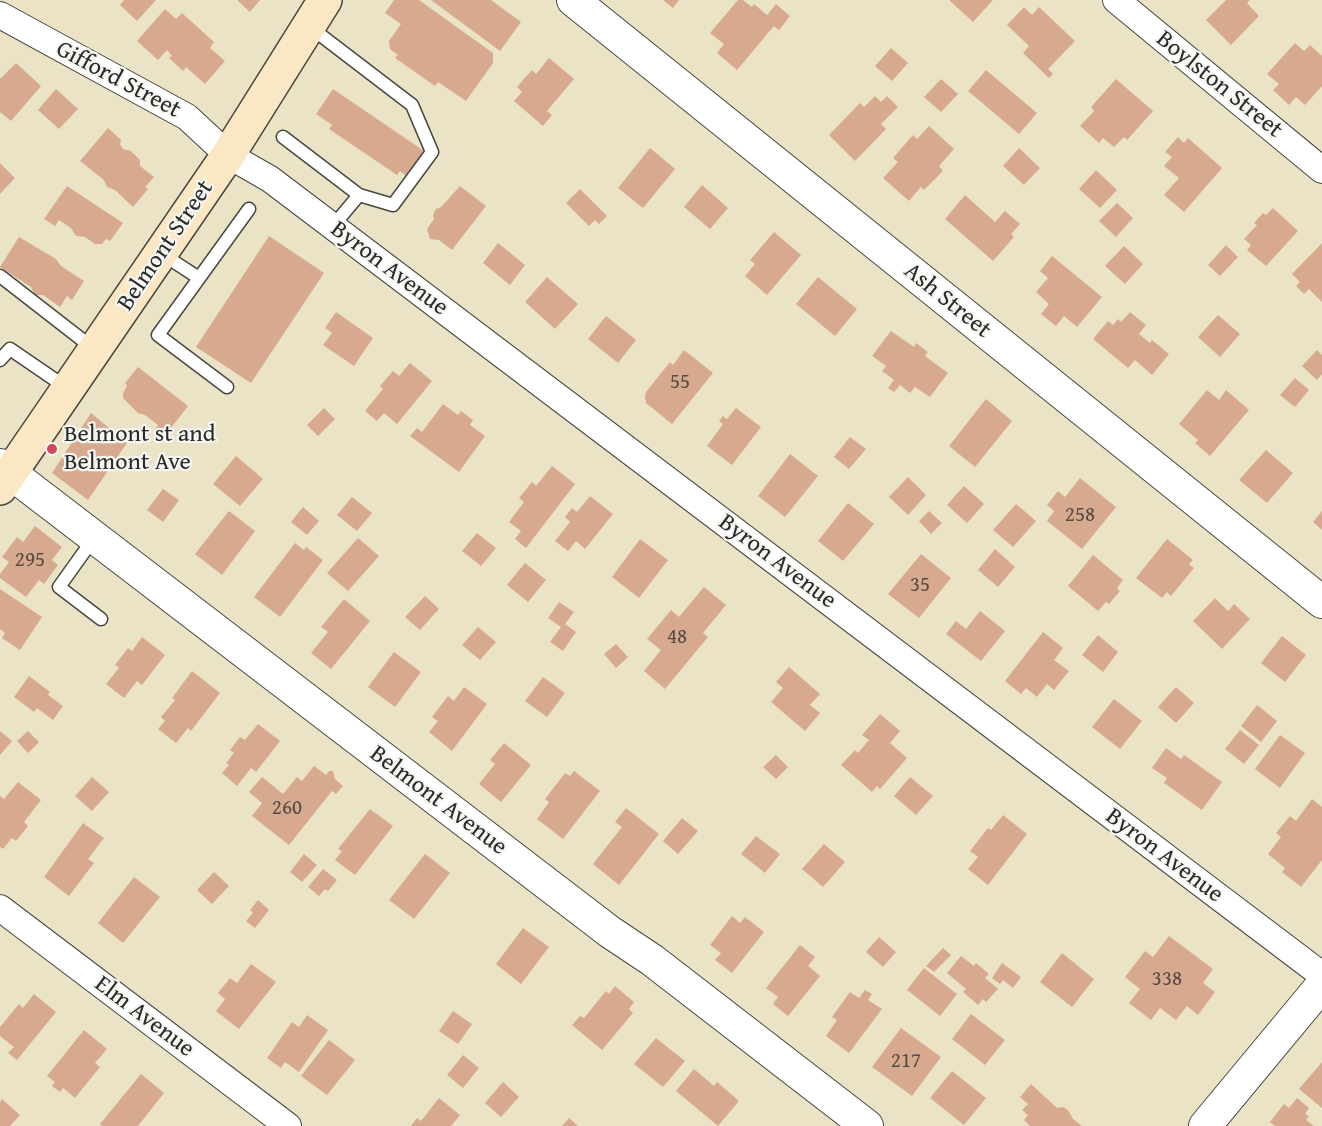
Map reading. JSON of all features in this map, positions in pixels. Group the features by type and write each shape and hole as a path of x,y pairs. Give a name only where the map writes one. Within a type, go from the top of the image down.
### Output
{"main road":[{"name":"Belmont Street","path":"4,475 68,389 161,254 228,155 317,13"}],"street":[{"name":"Ash Street","path":"573,0 1322,602"},
{"name":"Boylston Street","path":"1116,0 1322,170"},
{"name":"Gifford Street","path":"1,19 187,117 228,155"},
{"name":"Byron Avenue","path":"228,155 270,179 333,226 1322,975"},
{"name":"Belmont Avenue","path":"4,475 94,538 600,924 652,960 867,1126"},
{"name":"Elm Avenue","path":"0,908 288,1126"},
{"path":"1205,1126 1322,985"}],"lane":[{"path":"283,137 359,195 393,205 432,152 412,105 317,13"},
{"path":"333,226 359,195"},
{"path":"227,387 158,335 249,210"},
{"path":"161,254 199,278"},
{"path":"0,276 95,350"},
{"path":"0,360 10,349 68,389"},
{"path":"94,538 59,587 101,620"}],"building":[{"path":"124,0 156,0 137,21 120,5"},
{"path":"237,0 260,0 250,12"},
{"path":"394,0 419,0 493,53 493,63 466,101 438,82 435,86 395,58 398,55 390,49 389,41 401,24 385,13"},
{"path":"431,0 491,0 521,22 500,51"},
{"path":"663,0 679,0 673,8"},
{"path":"738,0 743,0 752,7 754,4 767,15 776,4 790,16 779,30 774,26 737,70 717,53 724,44 710,33"},
{"path":"949,0 993,0 973,22"},
{"path":"1226,0 1250,0 1247,3 1259,16 1231,45 1206,20"},
{"path":"1024,7 1032,15 1039,7 1075,41 1048,69 1053,74 1049,78 1023,53 1029,46 1007,25"},
{"path":"165,9 176,19 182,13 214,42 210,48 225,61 205,84 186,67 183,71 169,58 172,56 167,50 158,60 137,41"},
{"path":"1295,43 1304,51 1310,45 1322,56 1322,86 1305,105 1296,97 1289,105 1273,90 1279,84 1267,74"},
{"path":"891,48 908,63 892,81 875,66"},
{"path":"549,58 574,79 547,111 552,115 543,126 514,101 522,92 517,87 532,70 536,74"},
{"path":"16,63 41,86 11,121 0,112 0,79"},
{"path":"986,70 1037,113 1019,134 968,91"},
{"path":"941,79 958,94 941,112 924,97"},
{"path":"1116,79 1153,111 1127,140 1124,137 1114,147 1103,138 1099,143 1080,126 1094,111 1091,107"},
{"path":"56,89 78,109 59,129 38,110"},
{"path":"333,89 427,153 410,179 400,171 397,175 329,129 332,125 316,114"},
{"path":"875,96 881,102 887,96 898,107 881,124 886,129 855,161 829,135 860,103 864,107"},
{"path":"929,126 954,149 939,166 943,171 924,190 921,187 909,201 883,178 898,162 893,158 913,135 917,139"},
{"path":"108,128 121,140 120,144 123,149 131,151 140,160 140,166 154,177 145,187 148,189 133,207 115,190 107,187 104,180 80,161"},
{"path":"1178,137 1184,143 1188,138 1222,168 1184,212 1164,195 1179,178 1164,166 1172,157 1165,152"},
{"path":"650,148 675,169 643,208 618,188"},
{"path":"1019,148 1040,168 1024,185 1003,166"},
{"path":"0,163 15,178 0,194"},
{"path":"1096,170 1117,190 1100,208 1079,189"},
{"path":"702,185 728,208 710,229 684,207"},
{"path":"67,186 123,223 110,241 106,239 102,244 95,244 85,237 76,236 71,228 59,220 55,226 44,219"},
{"path":"460,186 486,206 452,250 439,240 430,239 427,229 434,219 436,209 441,207"},
{"path":"580,189 607,216 599,224 595,220 589,226 566,203"},
{"path":"965,195 995,222 1005,211 1020,224 1011,234 1014,237 993,261 945,219"},
{"path":"1117,203 1133,218 1116,237 1099,221"},
{"path":"1273,208 1298,231 1266,266 1247,250 1251,245 1244,239 1257,225 1254,223 1263,213 1266,215"},
{"path":"774,232 801,255 767,295 745,276 755,264 750,260"},
{"path":"269,236 324,273 251,383 196,347"},
{"path":"19,237 56,259 61,266 84,281 72,300 67,296 60,307 43,295 35,295 31,287 0,267"},
{"path":"498,243 525,265 510,285 483,263"},
{"path":"1322,243 1322,302 1309,289 1304,294 1296,286 1300,282 1292,274"},
{"path":"1226,245 1238,257 1220,276 1208,265"},
{"path":"1124,246 1143,264 1125,284 1105,266"},
{"path":"1052,256 1102,297 1077,327 1064,316 1056,326 1041,314 1049,304 1036,292 1048,278 1040,271"},
{"path":"547,277 578,304 555,329 525,302"},
{"path":"818,277 857,309 835,336 796,304"},
{"path":"336,312 373,338 354,366 323,345 332,333 325,328"},
{"path":"1130,312 1146,325 1139,334 1150,343 1152,340 1169,354 1152,375 1135,360 1128,368 1093,339 1108,321 1113,325 1118,319 1121,322"},
{"path":"1218,315 1240,334 1220,357 1198,337"},
{"path":"606,316 636,340 618,363 588,339"},
{"path":"891,331 914,347 916,343 928,352 925,356 948,373 930,397 915,387 910,393 900,385 894,392 888,388 894,380 882,371 886,366 872,356"},
{"path":"684,350 713,373 672,424 646,403 645,397 646,392 670,362 673,365"},
{"path":"1317,350 1322,355 1322,374 1317,380 1302,366"},
{"path":"410,363 432,381 397,424 384,413 377,421 365,411 383,389 380,386 393,371 399,376"},
{"path":"138,367 188,406 164,437 155,430 158,425 145,415 138,413 123,398 127,386 125,383"},
{"path":"1295,378 1309,390 1295,407 1280,395"},
{"path":"1207,390 1219,400 1226,390 1249,410 1210,456 1195,443 1198,440 1179,424"},
{"path":"986,399 1012,421 975,467 949,446"},
{"path":"443,404 458,415 461,411 473,420 470,425 485,436 459,472 410,436 417,428 422,432"},
{"path":"324,408 335,419 318,436 307,425"},
{"path":"736,408 761,427 732,465 707,446 723,424 719,421 723,416 727,419"},
{"path":"91,413 127,443 88,500 52,473"},
{"path":"850,437 866,449 849,469 834,457"},
{"path":"1266,450 1293,473 1267,503 1239,480"},
{"path":"790,454 818,476 785,517 758,496"},
{"path":"236,456 263,479 240,506 213,484"},
{"path":"552,466 575,484 526,548 515,539 521,531 509,522 524,502 519,498 532,482 536,486"},
{"path":"908,477 926,495 908,515 889,497"},
{"path":"1080,478 1116,507 1082,549 1047,521 1054,511 1047,505 1058,491 1065,497"},
{"path":"964,486 984,504 967,523 947,505"},
{"path":"163,489 179,500 163,522 147,510"},
{"path":"590,496 613,514 585,549 576,541 568,551 555,541 570,522 565,517 572,508 577,512"},
{"path":"352,497 372,513 357,531 337,515"},
{"path":"848,503 874,524 843,561 818,541"},
{"path":"1016,504 1036,521 1013,547 993,530"},
{"path":"303,507 319,521 307,535 291,522"},
{"path":"229,511 255,531 222,575 195,554"},
{"path":"929,511 942,523 931,534 919,521"},
{"path":"1322,511 1322,530 1313,522"},
{"path":"35,526 62,547 52,560 58,565 44,584 39,580 26,597 0,578 0,574 9,562 2,557 17,537 23,542"},
{"path":"477,533 496,548 481,566 462,551"},
{"path":"358,538 379,556 348,591 327,573"},
{"path":"640,539 668,560 639,598 612,577"},
{"path":"1167,539 1193,560 1189,564 1194,568 1171,596 1167,592 1162,598 1136,578"},
{"path":"295,543 304,550 306,547 323,560 280,617 254,597"},
{"path":"995,549 1015,567 998,587 978,570"},
{"path":"921,554 951,578 919,618 888,594"},
{"path":"1093,555 1123,580 1117,588 1120,591 1109,604 1106,602 1098,611 1068,586"},
{"path":"525,563 546,580 528,602 507,585"},
{"path":"704,587 726,605 703,633 708,637 665,689 644,671 661,650 647,639 671,610 679,617"},
{"path":"0,589 42,617 20,650 2,638 5,633 0,629"},
{"path":"425,596 439,609 420,630 405,617"},
{"path":"1215,598 1228,611 1234,604 1250,619 1222,649 1193,621"},
{"path":"344,599 370,621 331,669 311,653 328,632 321,627"},
{"path":"559,602 574,612 565,624 576,632 563,651 550,642 561,627 548,618"},
{"path":"980,611 1005,631 981,661 946,634 956,621 966,629"},
{"path":"478,627 496,642 480,660 462,645"},
{"path":"1043,632 1063,648 1054,660 1069,671 1054,690 1047,684 1037,697 1026,688 1021,694 1005,681"},
{"path":"1098,635 1118,652 1103,672 1082,655"},
{"path":"1282,636 1306,655 1285,682 1261,663"},
{"path":"142,637 165,655 142,685 137,681 124,698 106,684 119,668 115,665 128,648 132,651"},
{"path":"616,644 628,657 616,668 604,654"},
{"path":"394,652 421,672 395,707 368,687"},
{"path":"789,667 820,694 810,705 820,713 805,731 771,702 783,688 776,682"},
{"path":"192,671 220,693 191,731 188,728 176,743 158,729 165,721 161,717 175,700 172,698"},
{"path":"29,676 50,692 48,695 63,706 53,720 37,708 34,712 14,697"},
{"path":"543,677 565,693 547,717 525,701"},
{"path":"464,687 487,704 452,751 429,732 438,721 432,717 448,696 454,701"},
{"path":"1176,687 1194,703 1176,723 1158,707"},
{"path":"1114,699 1142,721 1120,749 1092,727"},
{"path":"1257,705 1277,721 1261,742 1241,726"},
{"path":"880,714 900,731 890,743 907,758 880,789 877,786 872,792 841,765 855,750 858,753 869,740 862,735"},
{"path":"258,724 280,741 256,772 251,768 237,786 222,773 229,765 226,763 234,753 230,750 240,737 245,740"},
{"path":"1240,730 1259,745 1244,764 1225,749"},
{"path":"0,731 12,741 0,755"},
{"path":"28,731 39,742 28,753 17,741"},
{"path":"1280,735 1305,753 1280,788 1255,769"},
{"path":"504,743 531,765 501,802 479,784 495,764 490,760"},
{"path":"1166,748 1181,759 1184,755 1222,782 1202,810 1164,783 1167,778 1152,768"},
{"path":"776,755 788,767 776,779 763,767"},
{"path":"314,766 326,775 329,771 333,771 335,779 343,786 336,794 332,791 289,845 252,816 262,803 249,792 262,777 283,794 297,777 302,781"},
{"path":"574,771 600,791 563,839 537,819 549,802 545,799 565,773 570,776"},
{"path":"92,777 109,792 92,811 75,796"},
{"path":"910,777 933,796 916,815 894,796"},
{"path":"18,782 41,800 24,822 28,826 16,841 12,838 3,849 0,847 0,796 4,799"},
{"path":"1312,799 1322,807 1322,860 1301,887 1282,872 1285,868 1268,854 1281,837 1276,833 1290,816 1296,821"},
{"path":"626,808 659,834 619,885 593,864 622,827 615,822"},
{"path":"370,809 393,826 355,875 335,860 342,851 338,849"},
{"path":"1003,815 1027,834 988,885 968,869 978,857 970,851 988,828 991,830"},
{"path":"682,818 698,831 678,854 663,841"},
{"path":"83,823 104,838 88,859 94,863 69,896 44,877"},
{"path":"756,836 780,854 765,873 741,854"},
{"path":"824,844 845,862 823,887 802,869"},
{"path":"304,854 317,865 302,882 290,872"},
{"path":"425,854 450,873 414,919 389,900"},
{"path":"323,869 337,880 328,891 325,889 319,896 308,887"},
{"path":"214,872 229,886 212,904 197,890"},
{"path":"134,877 160,897 123,943 98,923"},
{"path":"258,900 269,910 255,928 246,921 253,913 250,910"},
{"path":"732,916 740,923 745,917 764,932 732,973 715,960 721,953 710,945"},
{"path":"523,928 549,947 521,984 496,964"},
{"path":"1169,936 1213,969 1203,983 1215,992 1198,1015 1187,1006 1176,1020 1160,1008 1151,1020 1129,1003 1140,989 1125,977 1145,951 1153,957"},
{"path":"879,937 896,952 883,967 866,952"},
{"path":"800,945 815,957 808,966 820,976 788,1016 773,1004 778,997 766,988"},
{"path":"943,948 951,955 934,972 926,966"},
{"path":"1062,953 1094,979 1072,1007 1040,982"},
{"path":"961,956 974,966 976,963 989,974 985,978 998,989 986,1002 983,999 978,1005 963,992 966,989 947,973"},
{"path":"1002,963 1021,977 1013,988 1003,980 1000,984 992,978"},
{"path":"251,964 276,982 239,1029 216,1011 225,999 218,993 230,978 237,983"},
{"path":"924,968 957,994 940,1016 907,990"},
{"path":"615,986 634,1002 629,1009 633,1013 602,1050 572,1025 580,1016 584,1018 606,991 609,994"},
{"path":"865,990 872,994 868,1000 882,1009 849,1053 826,1036 837,1020 832,1017 850,992 859,998"},
{"path":"34,994 56,1012 17,1060 8,1053 14,1047 0,1036 0,1027 19,1004 23,1008"},
{"path":"453,1011 472,1024 458,1044 439,1031"},
{"path":"971,1014 1005,1040 985,1065 952,1039"},
{"path":"307,1015 328,1030 299,1072 285,1062 281,1068 267,1058 292,1022 299,1027"},
{"path":"901,1028 941,1057 912,1096 872,1067"},
{"path":"84,1030 107,1049 95,1063 100,1067 75,1098 63,1088 60,1092 52,1086 55,1082 47,1076"},
{"path":"656,1038 685,1061 663,1087 634,1064"},
{"path":"329,1040 355,1060 327,1095 301,1076"},
{"path":"463,1055 479,1068 463,1088 447,1075"},
{"path":"1322,1062 1322,1108 1299,1089"},
{"path":"694,1069 714,1086 717,1082 739,1101 718,1126 676,1091"},
{"path":"952,1071 986,1098 964,1125 930,1098"},
{"path":"141,1074 164,1093 138,1126 102,1126 100,1124"},
{"path":"503,1082 519,1097 501,1117 485,1103"},
{"path":"1031,1084 1057,1108 1063,1107 1068,1110 1073,1119 1082,1126 1030,1126 1024,1120 1028,1115 1022,1110 1028,1104 1020,1097"},
{"path":"439,1098 460,1115 451,1126 411,1126 417,1118 421,1121"},
{"path":"1297,1098 1309,1108 1305,1114 1309,1116 1306,1120 1314,1126 1275,1126 1270,1122 1284,1104 1289,1108"},
{"path":"2,1099 20,1115 10,1126 0,1126"},
{"path":"569,1118 578,1126 562,1126"}],"place":[{"name":"Belmont st and Belmont Ave","path":"52,449"}]}
